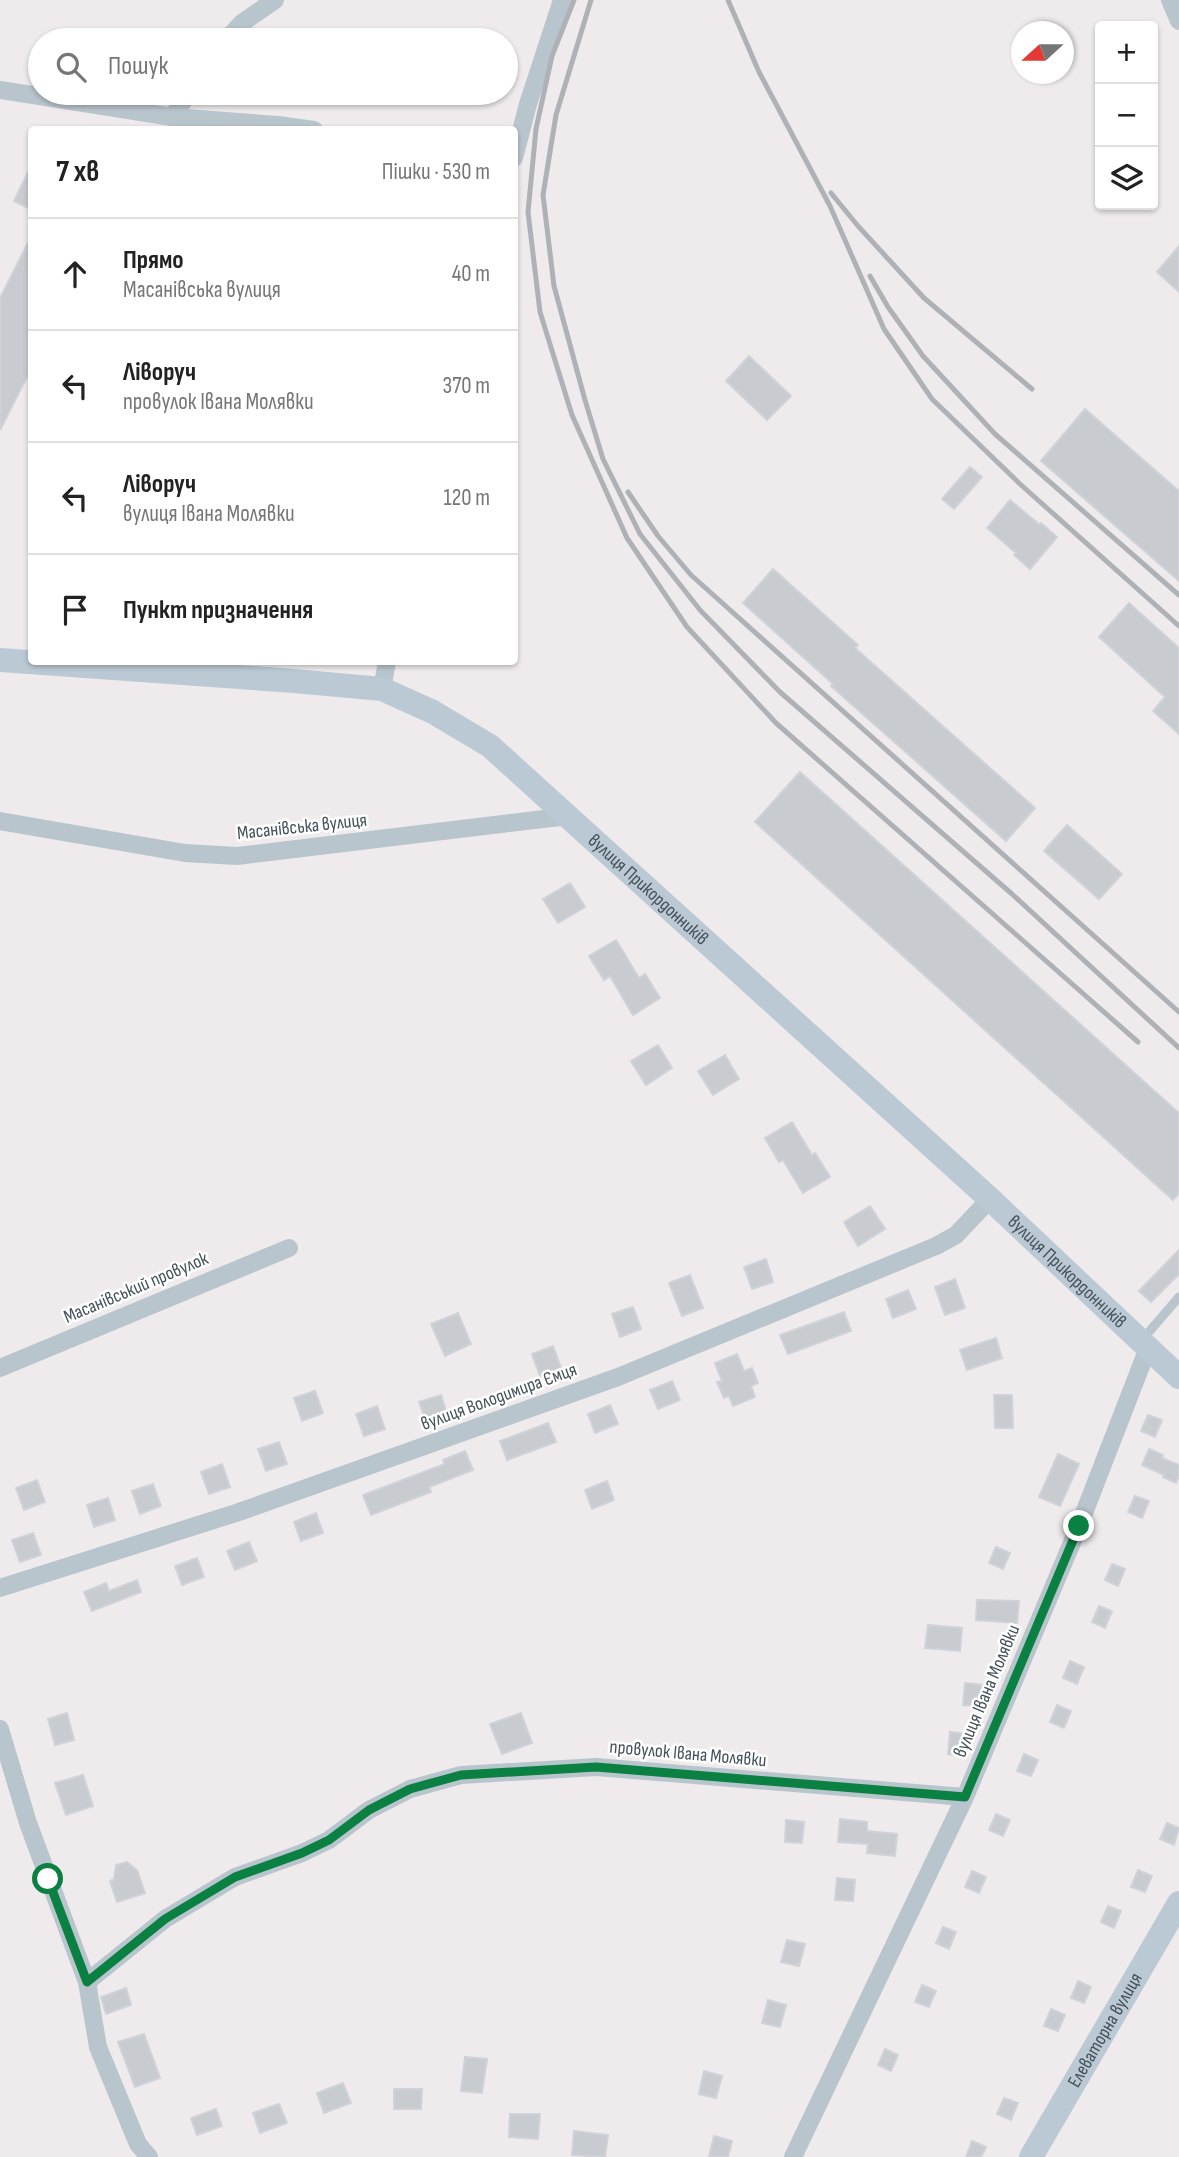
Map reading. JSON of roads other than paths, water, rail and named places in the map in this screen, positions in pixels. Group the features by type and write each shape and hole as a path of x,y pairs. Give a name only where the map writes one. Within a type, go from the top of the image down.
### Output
{"street":[{"path":"237,28 275,0"},
{"path":"518,143 562,0"},
{"path":"1170,0 1179,21"},
{"path":"0,90 28,94"},
{"path":"96,105 172,117 285,126"},
{"path":"172,117 180,105"},
{"name":"вулиця Прикордонників","path":"0,660 28,662"},
{"name":"вулиця Прикордонників","path":"70,665 382,689 433,712 490,746 990,1199 1179,1377"},
{"path":"382,689 386,665"},
{"name":"Масанівська вулиця","path":"0,821 186,853 237,856 568,816"},
{"name":"вулиця Володимира Ємця","path":"0,1588 239,1512 618,1377 936,1246 956,1235 990,1199"},
{"name":"Масанівський провулок","path":"0,1368 289,1248"},
{"name":"вулиця Івана Молявки","path":"793,2157 965,1797 1079,1526 1144,1345"},
{"path":"0,1729 28,1823 87,1982 98,2047 138,2144 149,2157"},
{"name":"провулок Івана Молявки","path":"87,1982 165,1919 235,1877 302,1853 329,1840 369,1810 410,1789 461,1775 596,1767 965,1797"},
{"name":"Елеваторна вулиця","path":"1031,2157 1179,1903"}],"lane":[{"path":"1144,1345 1179,1297"}],"railway":[{"path":"574,0 552,56 536,129 528,212 540,312 572,415 627,538 687,627 776,723 1138,1042"},
{"path":"591,0 556,115 543,195 554,286 585,400 603,459 640,534 700,610 780,692 1012,894 1179,1048"},
{"path":"728,0 759,72 830,206 884,329 932,399 1020,484 1179,626"},
{"path":"831,193 924,298 1032,389"},
{"path":"870,276 888,307 923,356 995,434 1179,595"},
{"path":"628,492 658,536 691,575 1179,1012"}]}
